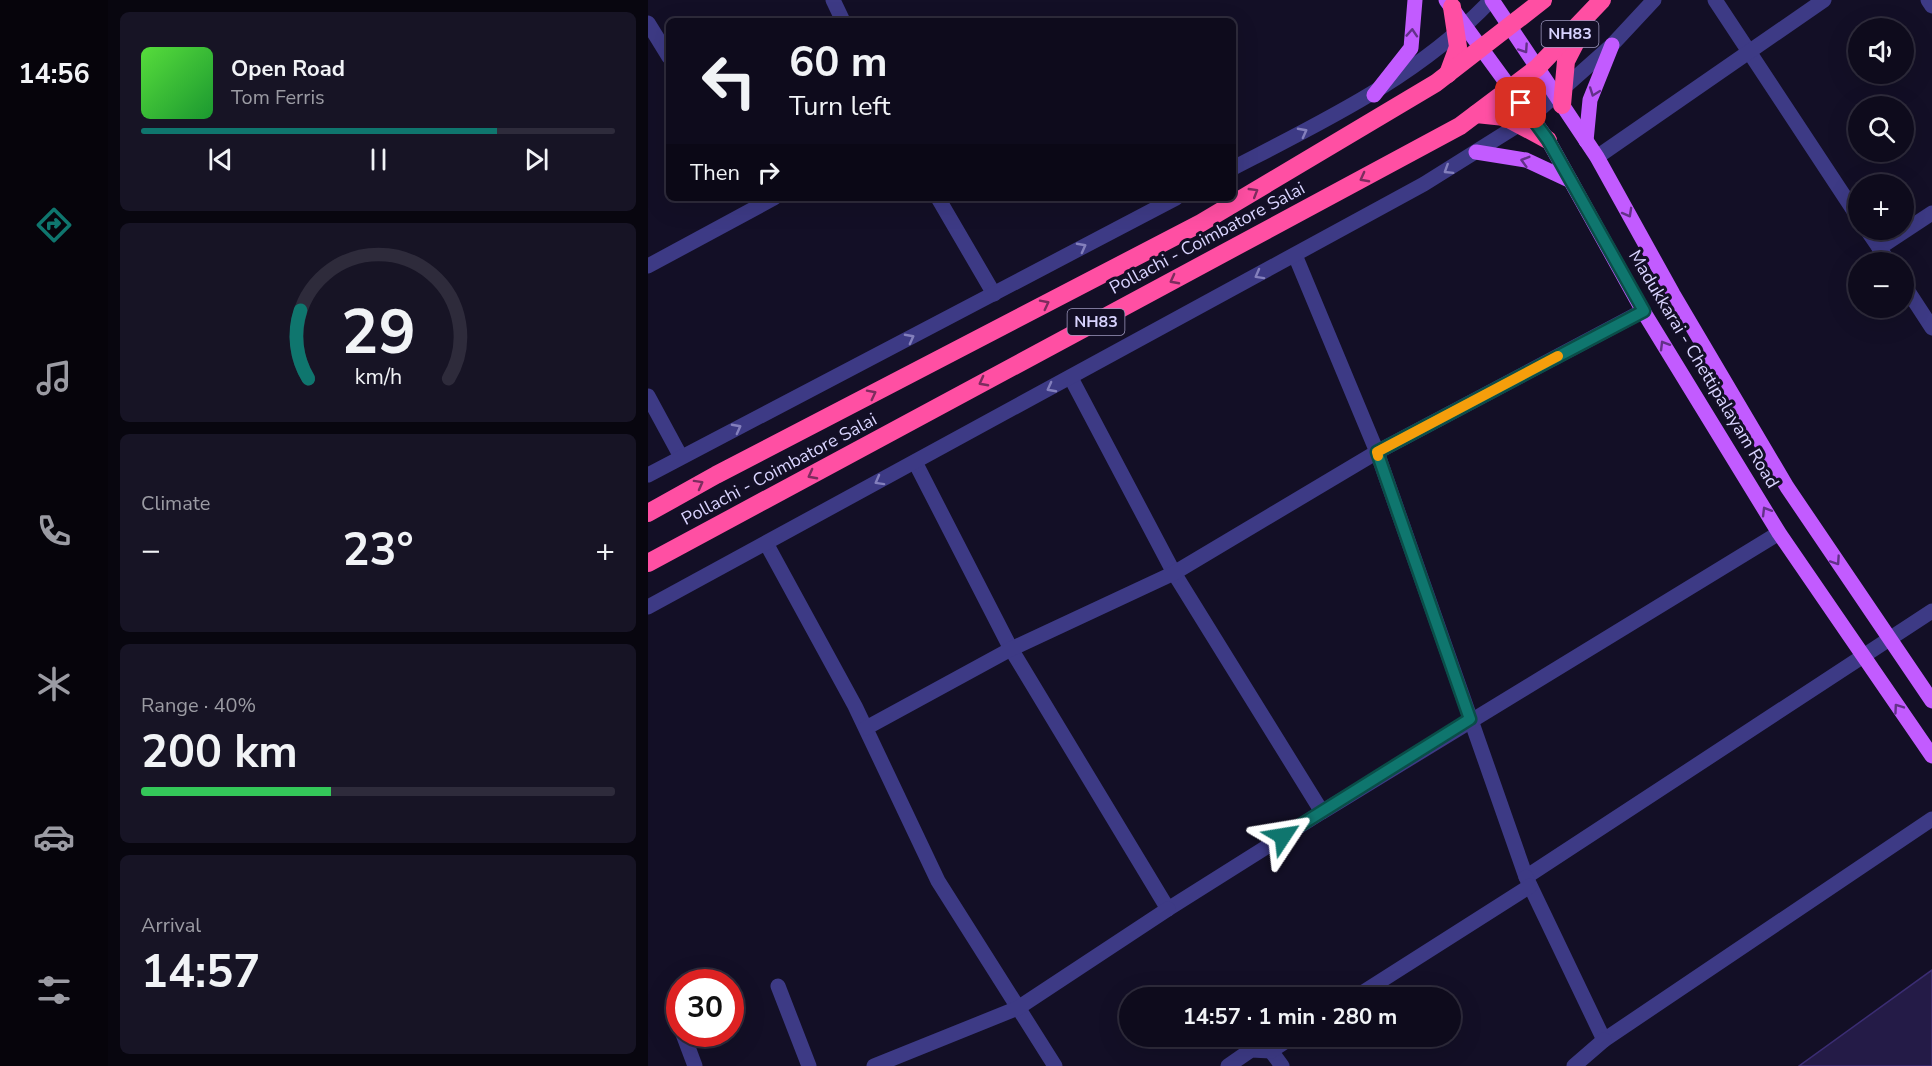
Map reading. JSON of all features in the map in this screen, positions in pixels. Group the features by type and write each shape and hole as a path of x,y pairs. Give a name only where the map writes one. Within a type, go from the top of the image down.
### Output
{"highway":[{"name":"Pollachi - Coimbatore Salai","path":"648,513 1201,223 1436,83 1543,0"},
{"path":"1448,74 1458,47 1461,30 1449,4"},
{"name":"Pollachi - Coimbatore Salai","path":"648,563 1460,126 1537,68 1596,6"},
{"path":"1560,96 1566,61 1596,6"},
{"path":"1476,114 1525,121 1548,140"}],"main road":[{"path":"1374,94 1411,48 1415,0"},
{"name":"Madukkarai - Chettipalayam Road","path":"1491,0 1537,68 1560,96 1597,157 1672,294 1787,487 1932,701"},
{"path":"1461,30 1481,48 1510,88 1525,121"},
{"path":"1586,141 1590,100 1612,45"},
{"name":"Madukkarai - Chettipalayam Road","path":"1548,140 1644,311 1779,533 1932,756"},
{"path":"1476,152 1526,160 1571,181"}],"street":[{"path":"833,0 842,18"},
{"path":"1236,166 1374,94 1461,30 1491,0"},
{"path":"648,607 1424,184 1525,121 1560,96 1654,0"},
{"path":"1715,0 1848,202"},
{"path":"1597,157 1824,0"},
{"path":"1928,0 1932,6"},
{"path":"648,22 666,52"},
{"path":"648,266 761,201"},
{"path":"940,201 994,294"},
{"path":"648,475 1170,201"},
{"path":"1879,248 1932,213"},
{"path":"1874,240 1882,252"},
{"path":"1295,255 1377,452 1528,881 1604,1040"},
{"path":"1914,300 1932,328"},
{"path":"866,728 1011,649 1174,573 1377,452 1644,311"},
{"path":"1071,378 1174,573 1322,812"},
{"path":"648,396 681,457"},
{"path":"915,462 1011,649 1168,909"},
{"path":"874,1066 1018,1008 1168,909 1470,719 1779,533"},
{"path":"766,543 866,728 938,881 1055,1066"},
{"path":"1370,987 1932,611"},
{"path":"1574,1066 1604,1040 1932,819"},
{"path":"778,986 809,1066"},
{"path":"688,1047 695,1066"},
{"path":"1228,1066 1251,1050 1271,1051 1277,1047"},
{"path":"1271,1051 1282,1066"}],"building":[{"path":"1932,970 1932,1066 1799,1066"}],"slow traffic":[{"path":"1378,456 1377,452 1558,356"}],"route":[{"path":"1283,836 1470,719 1377,452 1644,311 1548,140 1521,103"}]}
